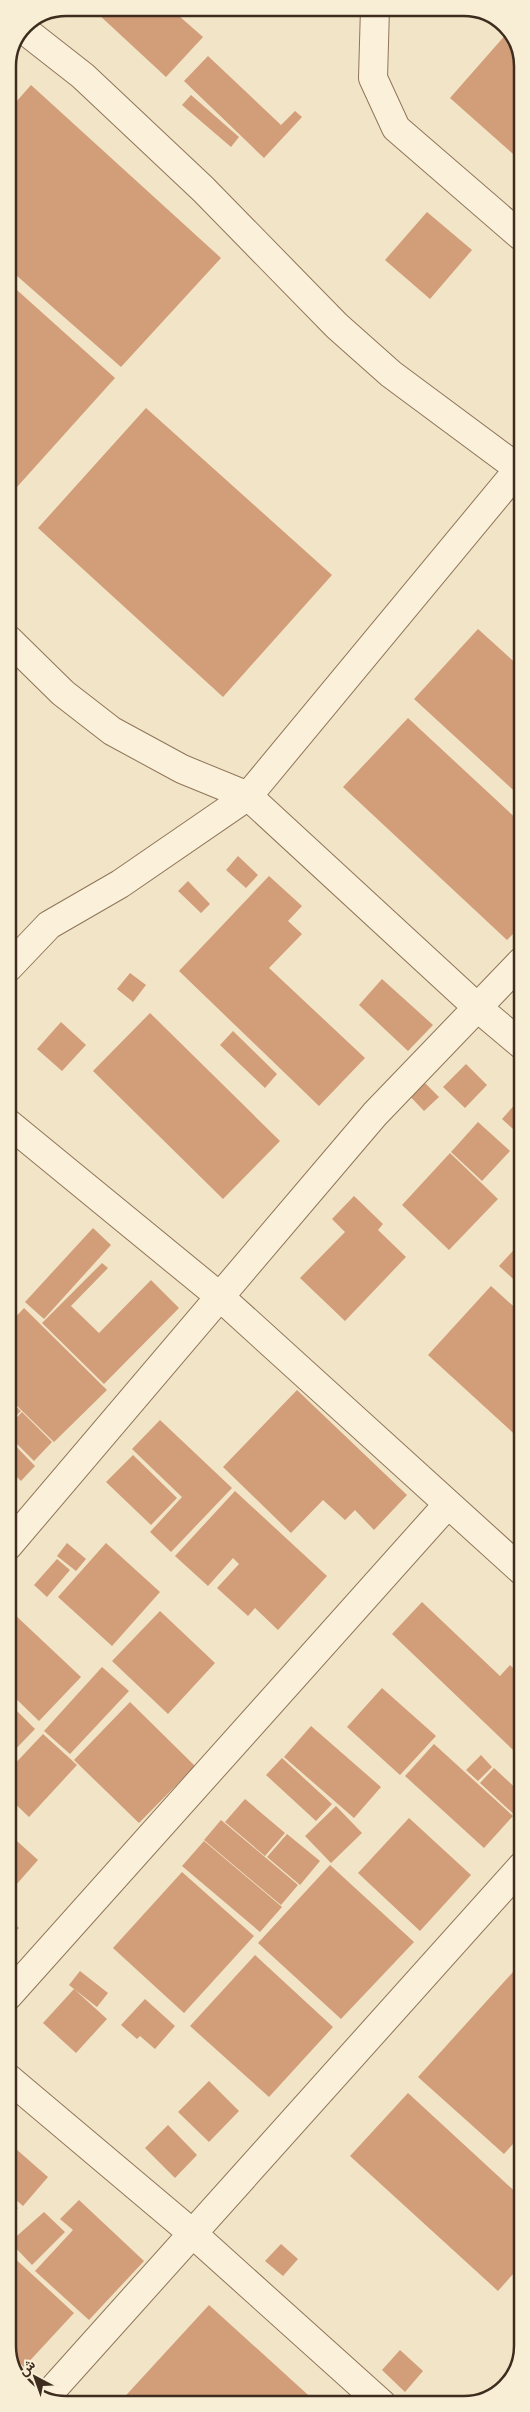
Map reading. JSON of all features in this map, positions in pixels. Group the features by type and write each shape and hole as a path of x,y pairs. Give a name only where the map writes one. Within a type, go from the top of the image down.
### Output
{"street":[{"path":"375,16 373,78 396,128 514,230"},
{"path":"29,34 84,76 203,189 337,326 391,374 514,463"},
{"path":"16,960 49,926 120,884 248,796 514,474"},
{"path":"16,648 63,693 112,731 182,769 248,796 478,1008 514,1038"},
{"path":"16,1537 375,1114 514,970"},
{"path":"16,1130 219,1296 514,1564"},
{"path":"16,1987 448,1504"},
{"path":"50,2393 514,1875"},
{"path":"16,2085 192,2233 373,2396"}],"building":[{"path":"100,16 179,16 203,37 166,77"},
{"path":"504,37 510,47 514,66 514,155 450,98"},
{"path":"208,56 281,125 295,111 302,117 264,158 184,81"},
{"path":"31,85 221,258 121,367 16,275 16,102"},
{"path":"191,95 239,137 231,147 182,105"},
{"path":"427,212 472,250 430,299 385,260"},
{"path":"16,289 115,378 16,488"},
{"path":"146,408 332,575 223,697 38,528"},
{"path":"478,629 514,662 514,791 414,699"},
{"path":"408,718 514,817 514,933 507,940 343,787"},
{"path":"238,856 258,875 246,888 226,870"},
{"path":"269,876 302,906 288,921 302,934 269,968 365,1058 319,1106 179,971"},
{"path":"188,881 210,904 201,913 178,891"},
{"path":"130,973 146,985 133,1002 117,989"},
{"path":"382,979 433,1025 408,1051 359,1005"},
{"path":"150,1013 280,1141 223,1199 93,1071"},
{"path":"61,1022 86,1045 62,1071 37,1049"},
{"path":"233,1031 277,1074 265,1088 220,1045"},
{"path":"466,1064 487,1085 465,1108 443,1087"},
{"path":"419,1077 439,1097 424,1111 404,1090"},
{"path":"514,1105 514,1130 502,1119"},
{"path":"478,1122 510,1151 482,1181 451,1152"},
{"path":"450,1153 498,1199 449,1250 402,1205"},
{"path":"354,1196 383,1224 378,1230 406,1257 345,1321 300,1278 345,1232 332,1219"},
{"path":"93,1228 111,1245 44,1319 25,1302"},
{"path":"514,1250 514,1280 499,1266"},
{"path":"102,1263 108,1268 71,1306 99,1333 151,1280 179,1308 104,1384 42,1323"},
{"path":"491,1286 514,1307 514,1434 428,1355"},
{"path":"24,1308 107,1390 54,1442 16,1405 16,1316"},
{"path":"297,1390 407,1495 374,1530 355,1510 345,1520 323,1500 291,1533 223,1467"},
{"path":"16,1406 21,1411 16,1416"},
{"path":"22,1412 52,1442 34,1461 16,1443 16,1418"},
{"path":"160,1420 232,1488 171,1552 150,1532 182,1497 132,1449"},
{"path":"16,1446 35,1466 21,1481 16,1476"},
{"path":"133,1455 177,1498 151,1525 106,1482"},
{"path":"235,1491 327,1576 278,1630 255,1608 248,1616 217,1588 239,1564 233,1558 208,1586 175,1556"},
{"path":"67,1543 86,1559 76,1571 57,1556"},
{"path":"106,1543 160,1592 112,1646 58,1597"},
{"path":"57,1559 70,1570 47,1597 34,1585"},
{"path":"422,1602 500,1676 510,1665 514,1669 513,1750 392,1634"},
{"path":"160,1611 215,1663 168,1714 112,1661"},
{"path":"16,1616 81,1677 39,1721 16,1699"},
{"path":"102,1667 129,1691 70,1754 44,1731"},
{"path":"382,1688 436,1736 400,1775 347,1727"},
{"path":"130,1702 195,1766 139,1823 74,1760"},
{"path":"16,1710 35,1729 16,1749"},
{"path":"311,1726 381,1787 354,1818 284,1757"},
{"path":"43,1734 77,1765 29,1817 16,1805 16,1763"},
{"path":"434,1744 513,1816 484,1848 405,1776"},
{"path":"481,1755 492,1767 478,1781 466,1770"},
{"path":"282,1758 332,1804 316,1821 266,1775"},
{"path":"494,1768 514,1787 514,1814 480,1783"},
{"path":"245,1799 285,1833 265,1856 225,1822"},
{"path":"336,1806 362,1833 331,1863 305,1836"},
{"path":"409,1818 471,1875 420,1931 358,1873"},
{"path":"221,1820 298,1885 281,1905 204,1840"},
{"path":"287,1834 320,1861 300,1885 267,1857"},
{"path":"16,1840 38,1860 16,1885"},
{"path":"204,1841 282,1907 260,1932 182,1866"},
{"path":"330,1865 414,1942 341,2019 258,1943"},
{"path":"182,1872 254,1936 184,2013 113,1948"},
{"path":"255,1955 333,2027 269,2097 190,2026"},
{"path":"80,1971 108,1993 97,2007 69,1985"},
{"path":"514,1971 514,2143 504,2154 418,2077"},
{"path":"74,1989 107,2019 76,2053 43,2023"},
{"path":"145,1999 175,2026 155,2049 140,2036 137,2039 121,2025"},
{"path":"209,2081 239,2111 209,2142 178,2112"},
{"path":"408,2093 514,2191 514,2273 498,2291 350,2156"},
{"path":"168,2125 197,2155 175,2178 145,2148"},
{"path":"16,2149 48,2177 23,2206 16,2200"},
{"path":"79,2200 144,2261 89,2320 35,2271 73,2230 60,2219"},
{"path":"44,2212 65,2232 32,2265 16,2248 16,2237"},
{"path":"281,2244 298,2259 283,2276 265,2261"},
{"path":"16,2259 74,2313 24,2367 19,2362 16,2346"},
{"path":"209,2305 309,2396 125,2396"},
{"path":"400,2350 423,2371 405,2392 382,2370"}]}
